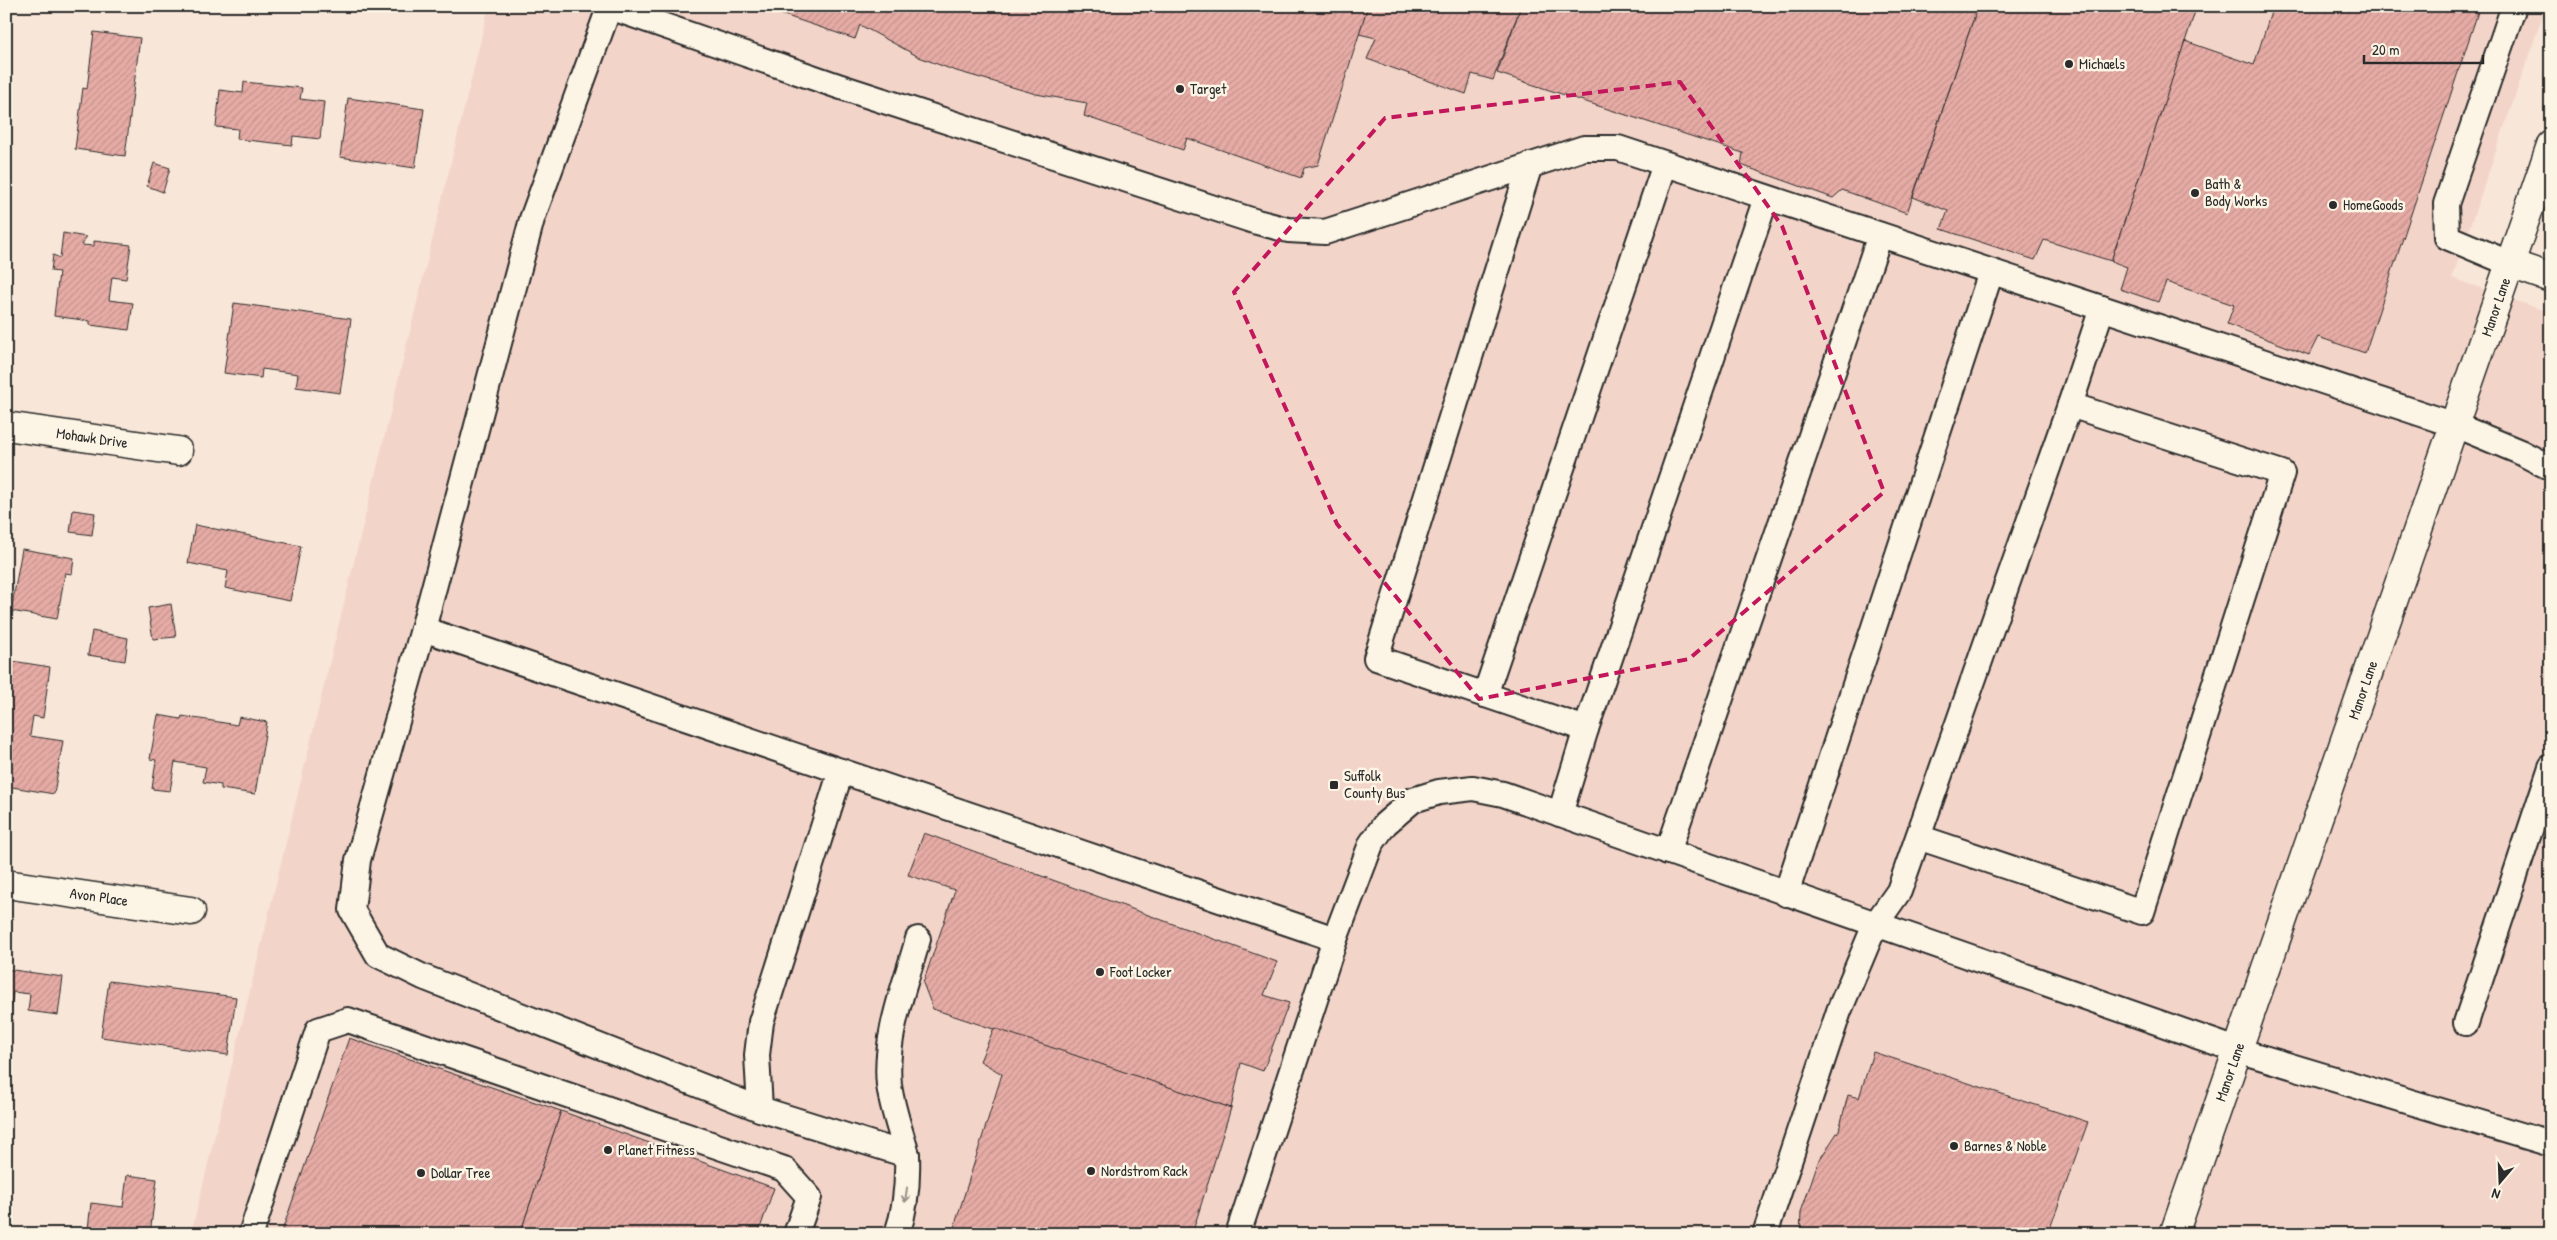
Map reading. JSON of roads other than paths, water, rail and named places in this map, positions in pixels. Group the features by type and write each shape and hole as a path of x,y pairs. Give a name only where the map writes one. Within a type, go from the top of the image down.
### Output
{"street":[{"name":"Manor Lane","path":"2174,1234 2551,145"},
{"path":"2511,264 2551,278"},
{"name":"Mohawk Drive","path":"6,426 178,451"},
{"name":"Avon Place","path":"6,884 191,911"}],"lane":[{"path":"2511,264 2447,237 2446,204 2514,6"},
{"path":"907,1155 760,1109 423,977 378,955 352,910 358,860 423,629 532,219 608,7 838,86 1240,217 1288,230 1325,232 1584,148 1618,148 2455,425 2520,452 2551,468"},
{"path":"1485,695 1665,164"},
{"path":"1530,165 1376,658 1586,729"},
{"path":"1560,814 1586,729 1766,198"},
{"path":"1668,852 1880,235"},
{"path":"1786,894 1991,272"},
{"path":"1765,1234 1839,1012 1875,925 1899,891 2070,405 2102,308"},
{"path":"1918,837 2142,912 2282,473 2070,405"},
{"path":"423,629 1336,939"},
{"path":"2466,1023 2551,767"},
{"path":"760,1109 757,1056 761,1022 841,771"},
{"path":"1238,1234 1336,939 1371,844 1384,824 1414,800 1440,792 1473,788 1503,794 2237,1050 2551,1144"},
{"path":"897,1234 902,1219 908,1181 907,1155 889,1086 888,1067 890,1041 918,939"},
{"path":"251,1234 318,1030 348,1020 784,1169 809,1197 796,1234"}],"place":[{"name":"Michaels","path":"2069,64"},
{"name":"Target","path":"1180,89"},
{"name":"Bath & Body Works","path":"2195,193"},
{"name":"HomeGoods","path":"2333,205"},
{"name":"Suffolk County Bus","path":"1334,785"},
{"name":"Foot Locker","path":"1100,972"},
{"name":"Barnes & Noble","path":"1954,1146"},
{"name":"Planet Fitness","path":"608,1150"},
{"name":"Nordstrom Rack","path":"1091,1171"},
{"name":"Dollar Tree","path":"421,1173"}]}
